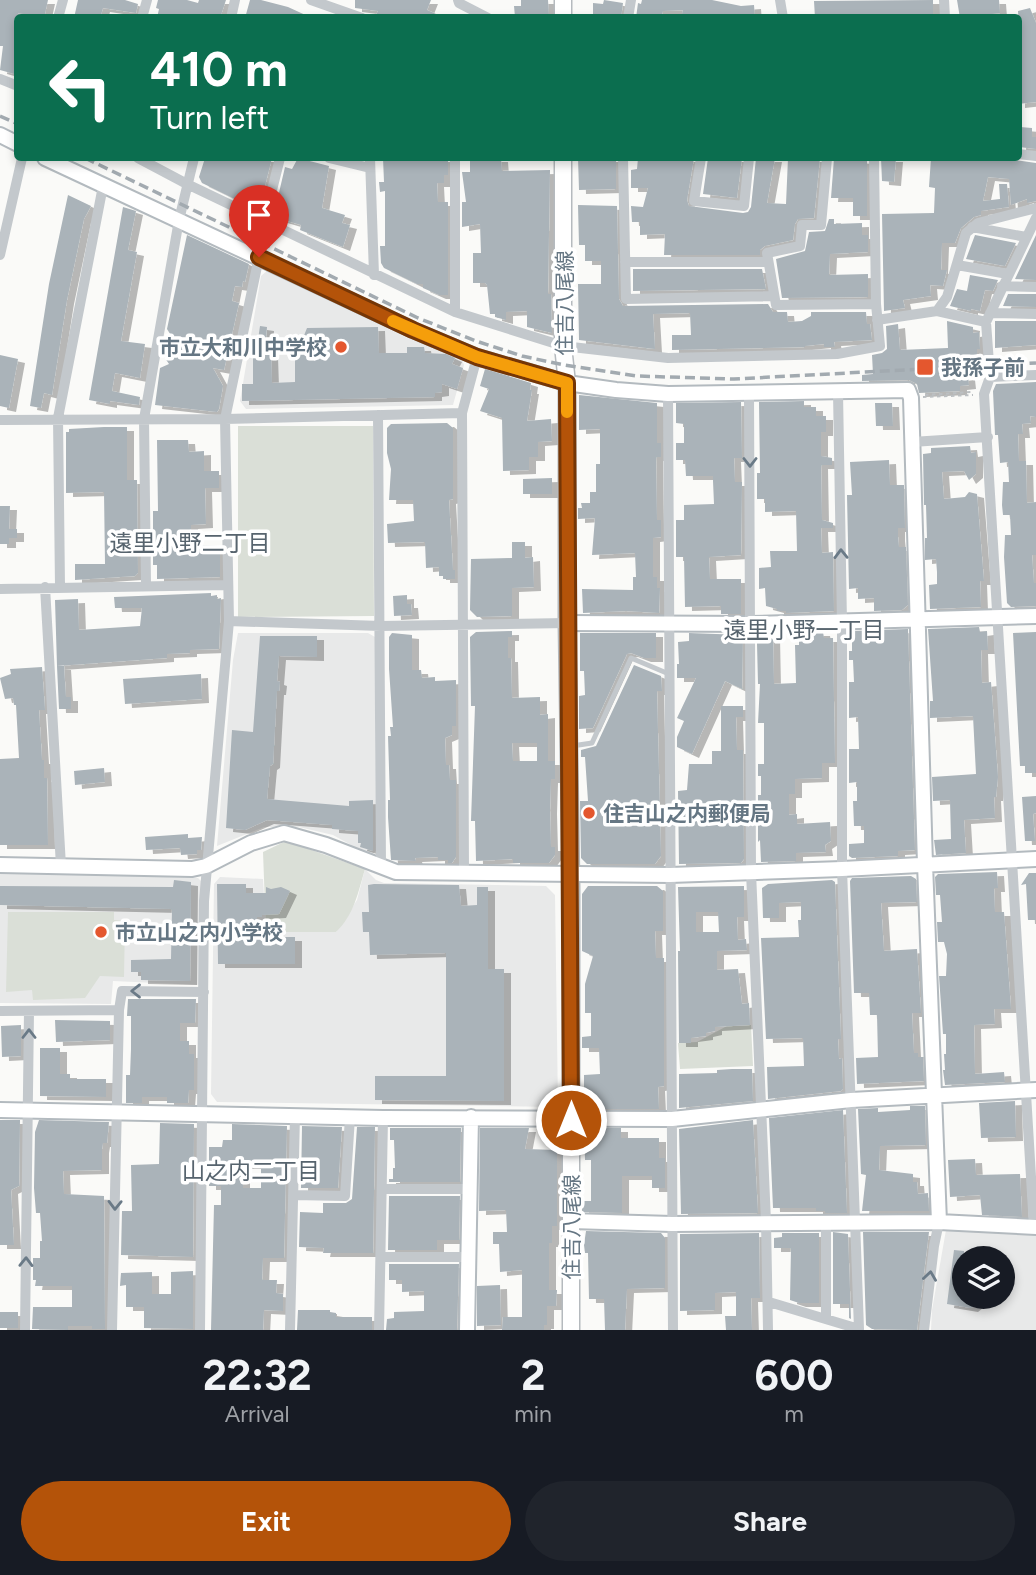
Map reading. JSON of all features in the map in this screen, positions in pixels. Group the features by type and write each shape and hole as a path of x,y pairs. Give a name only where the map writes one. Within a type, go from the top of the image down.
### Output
{"main road":[{"name":"住吉八尾線","path":"564,161 563,346 567,383 571,874 571,1330"}],"street":[{"path":"311,0 351,14"},
{"path":"458,0 458,4 479,14"},
{"path":"0,254 21,161"},
{"path":"51,161 413,330 477,357 567,383 668,394 908,390 911,398 916,620 939,1222 924,1330"},
{"path":"144,161 264,222 455,312 563,346 668,358 837,354 880,346 876,304 874,161"},
{"path":"146,585 144,419 179,220 193,161"},
{"path":"264,222 279,161"},
{"path":"455,312 456,161"},
{"path":"623,161 626,299 774,296"},
{"path":"701,161 694,201 744,206 749,161"},
{"path":"827,161 821,225 802,225 800,246 767,253 776,305 876,304"},
{"path":"370,163 374,275"},
{"path":"60,586 58,418 103,186"},
{"path":"937,311 947,297 966,233 978,223 1036,208"},
{"path":"571,1221 672,1224 939,1222 1035,1227 1031,1091 1013,860 984,394 990,377 988,317 1035,220"},
{"path":"972,228 1026,237"},
{"path":"201,1330 206,866 229,621 225,419 259,257"},
{"path":"625,262 768,262"},
{"path":"957,265 1008,274"},
{"path":"1002,286 1036,287"},
{"path":"877,320 937,311 988,317 1036,314"},
{"path":"464,874 462,414 477,357"},
{"path":"990,377 1036,375"},
{"path":"769,1301 861,1329 842,869 838,392"},
{"path":"668,394 673,1330"},
{"path":"749,394 751,872 768,1330"},
{"path":"0,419 225,419 462,414"},
{"path":"378,415 381,866"},
{"path":"912,442 988,436"},
{"path":"0,589 227,585"},
{"path":"45,587 61,866"},
{"path":"229,621 381,626 567,623 668,625 842,623 1036,616"},
{"path":"0,865 192,869 206,866 251,843 284,833 326,845 396,872 670,874 1036,859"},
{"path":"111,1330 119,1010 122,991 204,992"},
{"path":"0,1011 119,1010"},
{"path":"25,1330 29,1011"},
{"path":"0,1110 383,1118 672,1119 851,1100 1031,1091"},
{"path":"290,1330 295,1115"},
{"path":"293,1195 345,1196 350,1117"},
{"path":"379,1330 383,1118"},
{"path":"467,1330 471,1118"},
{"path":"382,1189 470,1189"},
{"path":"826,1222 826,1319"},
{"path":"381,1257 468,1257"}],"lane":[{"path":"568,746 592,743 631,658 669,674"}],"path":[{"path":"911,398 984,394"}],"shaded area":[{"name":"市立大和川中学校","path":"269,269 407,338 461,357 464,365 453,405 246,409 240,401 261,276"},
{"path":"238,426 373,426 374,616 238,617"},
{"path":"238,633 368,633 375,637 376,851 371,856 333,835 299,827 264,827 217,846 233,660"},
{"path":"286,841 365,869 351,911 336,932 266,932 263,852"},
{"path":"365,869 376,880 384,883 546,886 555,895 558,1107 217,1102 211,1094 214,884 220,877 263,879 266,932 336,932 357,900"},
{"name":"市立山之内小学校","path":"0,872 198,878 204,884 200,985 113,981 111,1004 0,1003"},
{"path":"8,912 114,912 114,920 125,921 124,977 100,976 85,998 33,1000 32,990 6,992"},
{"path":"751,1025 753,1066 680,1069 678,1043 697,1042 727,1026"},
{"path":"950,1227 1036,1235 1036,1330 931,1330 946,1230"}],"building":[{"path":"0,0 48,0 45,14 14,14 14,74 0,70 3,46 0,46"},
{"path":"78,0 125,0 138,4 136,13 103,8 101,14 75,14"},
{"path":"158,0 187,0 198,3 199,0 226,0 221,14 158,14 159,9 156,8"},
{"path":"250,0 261,0 303,14 246,14"},
{"path":"355,0 431,0 427,10 436,14 376,14 378,11 355,8"},
{"path":"521,0 548,0 549,14 515,14 514,6 521,6"},
{"path":"604,0 623,3 622,14 593,14 593,3 603,4"},
{"path":"642,0 712,0 741,6 754,5 755,14 682,14 683,10 663,11 662,14 637,14 638,3 641,4"},
{"path":"933,0 933,14 815,14 814,1"},
{"path":"957,0 999,0 1000,13 959,14"},
{"path":"1030,8 1036,23 1036,102 1022,104 1022,14 1018,14 1018,11"},
{"path":"1022,127 1032,128 1032,137 1036,137 1036,149 1022,147"},
{"path":"204,161 271,161 260,206 237,200 202,183 199,177"},
{"path":"296,161 329,166 322,208 345,215 342,223 350,225 343,247 300,230 301,225 277,218 274,214 285,167 292,169"},
{"path":"383,161 448,161 448,175 444,175 444,183 437,183 438,202 448,202 448,295 439,295 423,288 423,284 417,284 384,268 381,263 380,246 385,246 385,191 380,192 379,182 384,182"},
{"path":"470,161 501,161 502,171 550,170 548,294 551,294 552,333 527,327 527,311 506,312 506,320 490,314 487,285 473,283 473,253 481,253 480,224 462,227 462,202 466,202 462,172 470,172"},
{"path":"578,161 616,161 616,189 579,190"},
{"path":"638,161 694,161 687,200 689,206 743,213 748,212 751,207 756,161 774,161 767,203 786,204 788,161 820,161 814,218 798,219 793,240 765,246 760,250 760,255 664,255 665,234 640,235 640,222 632,222 631,206 643,207 648,188 631,188 631,170 637,169"},
{"path":"708,161 742,161 737,198 703,194"},
{"path":"834,161 867,161 867,216 853,216 853,198 831,198"},
{"path":"881,161 896,161 894,182 882,181"},
{"path":"931,161 1036,163 1036,201 1027,203 1027,199 1011,205 1009,179 988,177 983,201 1000,199 999,184 1007,184 1009,207 981,211 981,215 974,217 961,228 955,243 942,243 941,270 947,270 943,286 930,285 931,296 903,300 905,308 884,311 882,214 934,213 935,188 929,187"},
{"path":"68,195 91,206 84,219 67,300 52,395 44,393 41,408 30,406 49,284"},
{"path":"578,205 617,206 619,299 623,306 768,304 773,312 787,312 788,322 802,321 811,316 811,312 866,312 872,340 834,342 835,347 824,347 824,344 805,347 672,350 672,335 691,335 690,313 653,314 655,349 579,340 578,284 601,284 601,261 585,261 585,245 579,245"},
{"path":"123,207 136,211 128,250 137,252 121,341 145,344 140,378 115,373 112,391 140,397 139,405 89,400"},
{"path":"829,219 834,219 834,224 862,223 862,235 868,235 868,252 830,254 829,275 868,274 868,297 782,298 776,259 805,251 809,232 825,231"},
{"path":"187,235 249,264 242,287 235,286 232,301 239,303 224,370 213,368 223,386 217,412 155,405 160,368 169,364 163,355 165,342 172,337 167,329"},
{"path":"975,235 1016,243 1005,266 966,259"},
{"path":"1036,235 1036,280 1015,279"},
{"path":"633,269 762,269 766,289 633,291"},
{"path":"970,275 998,280 993,291 985,290 980,311 950,306 957,289 967,291"},
{"path":"1008,294 1036,294 1036,307 1003,306"},
{"path":"947,321 973,327 973,333 979,332 980,349 977,349 977,358 960,359 960,377 968,376 969,385 960,386 960,391 919,393 917,384 909,380 862,381 862,375 873,374 872,355 887,349 886,326 898,324 900,350 948,348"},
{"path":"995,321 1036,321 1036,345 995,348"},
{"path":"260,326 267,327 265,353 271,353 272,383 295,382 295,358 307,328 378,327 379,353 407,353 407,347 424,347 425,353 446,354 455,358 452,364 463,368 457,389 442,384 442,392 435,393 435,397 242,401 242,384 253,384 253,353 256,353"},
{"path":"0,355 18,359 9,408 0,406"},
{"path":"485,369 531,383 527,421 551,419 552,441 538,442 538,457 529,457 529,470 503,471 502,418 480,411 489,389 480,386"},
{"path":"1036,382 1036,417 1030,416 1031,423 1022,424 1023,434 1018,434 1019,461 1026,461 1027,503 1036,502 1036,555 1032,555 1036,606 1011,607 1007,603 1004,557 1005,535 1011,535 1010,515 1003,515 1002,505 1003,482 1009,482 1008,462 1000,463 998,435 995,435 993,391 996,384"},
{"path":"579,395 657,403 657,443 661,443 661,457 656,457 657,520 661,520 661,537 653,538 653,577 657,577 657,588 660,588 659,613 583,613 582,589 633,590 633,577 636,577 635,553 592,555 595,518 578,519 581,503 590,503 590,492 596,492 596,464 600,464 600,429 579,430"},
{"path":"804,401 804,407 816,407 816,416 826,416 826,432 821,432 821,456 832,458 832,465 821,465 822,520 833,523 833,528 821,528 822,553 833,552 834,611 786,613 766,606 765,588 759,589 759,568 771,567 770,551 797,551 796,511 765,512 765,499 757,499 757,473 760,473 759,402"},
{"path":"741,402 742,458 734,458 735,482 742,482 741,555 709,557 710,579 741,579 741,614 721,614 721,606 685,607 684,557 676,557 676,520 684,520 684,505 714,504 713,476 686,476 685,460 676,460 676,443 684,443 684,424 676,423 676,403"},
{"path":"875,403 892,403 893,426 876,426"},
{"path":"447,423 453,428 453,499 449,500 455,579 443,579 443,576 439,576 439,567 426,568 425,542 388,543 387,524 414,521 413,500 389,500 391,469 387,453 387,428 391,424"},
{"path":"127,427 127,480 137,480 138,573 135,576 75,580 75,564 105,564 104,492 66,493 66,432 69,432 69,429"},
{"path":"157,440 188,440 189,452 204,451 204,471 219,471 219,488 205,488 206,524 191,525 191,545 220,546 220,577 157,579 157,565 153,565 153,511 158,511"},
{"path":"970,446 971,453 976,452 976,474 969,480 964,471 942,472 944,499 965,497 969,492 977,494 984,581 980,581 981,607 930,609 929,585 937,584 937,572 936,559 925,560 927,538 923,454 931,453 931,448"},
{"path":"889,460 890,485 904,485 905,528 898,528 898,537 899,547 906,547 908,605 902,610 874,611 874,598 858,599 858,588 849,589 847,495 852,495 850,462"},
{"path":"552,478 552,494 523,494 523,479"},
{"path":"0,506 10,506 9,529 17,529 17,538 9,538 9,544 0,544"},
{"path":"512,542 525,542 525,558 533,557 534,587 512,588 512,616 477,617 470,610 471,559 512,558"},
{"path":"211,593 211,596 217,595 217,599 221,598 219,649 190,650 190,653 167,654 167,658 57,666 55,600 78,599 79,630 140,626 142,608 115,608 114,597"},
{"path":"407,595 407,604 411,604 412,615 394,616 393,596"},
{"path":"979,627 980,632 987,631 988,650 981,650 982,683 991,682 998,777 994,797 995,818 964,820 966,853 936,855 934,840 951,839 950,800 933,801 932,777 976,774 973,716 930,718 930,701 933,701 928,629"},
{"path":"908,629 915,850 898,851 898,856 852,858 849,856 849,844 864,843 864,826 854,826 853,801 857,801 857,782 849,783 849,749 859,749 858,717 849,718 849,682 854,682 853,660 849,660 852,631"},
{"path":"512,631 512,637 508,637 508,658 511,658 512,698 540,697 540,715 548,714 548,761 555,761 555,779 551,779 550,810 551,847 555,847 555,855 549,863 513,863 513,859 476,861 475,821 471,821 475,706 471,706 470,637 476,632","holes":["512,743 537,743 537,761 513,761"]},
{"path":"813,632 823,632 824,638 833,638 835,763 822,763 822,778 795,779 795,794 789,794 789,815 797,814 797,824 830,822 831,841 825,845 826,852 796,853 796,861 761,862 760,840 758,842 758,795 761,795 761,776 758,776 758,764 764,764 764,723 758,723 760,684 757,643 762,643 762,634 773,634 774,684 796,683 795,645 799,645 799,640 814,640"},
{"path":"1036,632 1036,773 1025,773 1025,766 1020,766 1013,633"},
{"path":"392,633 412,635 412,670 421,670 422,678 435,677 435,681 456,680 456,726 452,726 452,735 445,738 446,765 449,765 450,780 456,780 456,857 452,863 438,860 438,857 415,858 416,861 391,860 388,736 391,736 390,727 393,727 389,669 389,637"},
{"path":"580,633 656,633 656,658 627,654 593,728 579,729 579,696 585,695 584,671 580,671"},
{"path":"689,633 743,635 742,689 725,681 692,754 677,747 677,737 684,721 677,718 696,678 677,678 678,642 689,641"},
{"path":"260,636 317,636 317,657 279,656 277,681 280,682 267,799 349,806 349,801 373,800 373,851 360,847 358,831 332,829 332,825 267,820 245,830 226,828 232,730 253,732"},
{"path":"634,665 661,676 662,691 657,691 661,856 655,864 587,864 581,858 580,801 588,801 585,757 581,757 581,750 596,746"},
{"path":"57,666 64,666 66,697 71,697 71,709 59,709"},
{"path":"42,667 45,710 39,710 44,778 47,778 48,845 0,845 0,759 19,758 16,705 13,698 5,699 0,678 11,674 10,669"},
{"path":"201,674 202,699 125,704 123,679"},
{"path":"721,706 743,706 743,717 736,717 737,750 743,750 744,859 741,863 679,864 678,791 687,790 689,764 712,764 712,751 721,751"},
{"path":"104,768 105,782 75,785 74,771"},
{"path":"1036,796 1036,813 1033,814 1035,841 1025,841 1022,797"},
{"path":"188,834 188,838 202,837 201,850 197,850 197,854 181,855 180,848 146,850 145,837"},
{"path":"997,872 998,888 994,888 995,912 1004,912 1011,1009 994,1009 995,1024 974,1025 975,1074 1004,1072 1005,1082 945,1085 943,1070 946,1034 943,1034 939,976 946,976 947,954 944,942 938,942 937,922 942,922 940,895 936,895 935,877 938,874"},
{"path":"1029,873 1036,873 1036,920 1028,920 1026,884 1021,885"},
{"path":"911,876 916,879 917,902 881,903 884,951 917,949 921,1013 912,1013 914,1053 923,1057 924,1081 857,1084 856,1058 878,1057 877,1015 870,1015 869,993 854,993 850,881 852,878"},
{"path":"174,880 191,882 190,981 141,980 141,972 131,972 131,960 171,959 172,909 0,905 0,886 173,887"},
{"path":"835,882 841,1039 838,1039 843,1089 768,1099 767,1067 804,1066 803,1038 766,1039 761,938 799,937 801,902 779,903 779,918 763,918 762,888 768,884"},
{"path":"217,884 246,884 246,893 266,893 266,887 281,887 290,891 279,914 257,917 257,937 295,937 295,964 218,964"},
{"path":"368,885 459,885 461,906 477,905 477,887 488,887 488,969 504,969 504,1101 375,1100 375,1076 446,1076 446,953 370,955 369,932 363,932 362,912 369,912"},
{"path":"588,886 657,886 663,891 663,931 655,931 656,958 664,958 664,1086 658,1087 659,1109 584,1109 584,1075 600,1074 599,1048 582,1048 582,1037 591,1036 591,1013 585,1013 585,984 593,956 582,951 582,894"},
{"path":"744,886 744,917 737,917 738,940 746,939 747,950 717,951 717,970 738,969 742,1004 749,1003 750,1025 715,1027 715,1031 706,1033 706,1036 691,1038 691,1043 679,1043 678,887","holes":["696,912 718,912 719,932 696,932"]},
{"path":"128,999 196,999 195,1023 180,1023 180,1041 189,1041 189,1054 194,1054 194,1090 189,1090 188,1103 167,1103 167,1097 142,1097 142,1103 126,1103 126,1075 130,1075 131,1049"},
{"path":"55,1020 110,1021 110,1040 56,1042"},
{"path":"21,1025 21,1056 2,1057 1,1026"},
{"path":"40,1048 60,1048 60,1074 70,1074 70,1079 106,1079 106,1097 40,1096"},
{"path":"752,1069 753,1101 679,1108 679,1074 717,1073 717,1070"},
{"path":"1015,1101 1016,1137 981,1138 979,1103"},
{"path":"910,1106 925,1106 926,1145 880,1146 879,1170 913,1174 918,1194 928,1193 929,1211 862,1211 866,1175 861,1174 858,1109 878,1108 878,1112 910,1110"},
{"path":"843,1110 847,1213 825,1213 816,1211 816,1208 773,1208 769,1118"},
{"path":"0,1120 20,1120 19,1186 11,1190 14,1245 0,1245"},
{"path":"39,1120 109,1122 107,1143 103,1143 102,1149 102,1170 63,1171 64,1194 104,1196 105,1329 68,1326 68,1330 32,1329 33,1307 72,1307 72,1286 35,1286 36,1280 33,1280 33,1258 40,1258 42,1241 40,1213 36,1213 34,1188 35,1132"},
{"path":"753,1120 758,1213 681,1214 679,1129"},
{"path":"160,1123 194,1124 193,1257 121,1255 122,1211 132,1211 131,1165 159,1164"},
{"path":"232,1124 287,1126 284,1258 263,1258 262,1280 277,1280 276,1293 283,1294 283,1311 264,1310 263,1330 211,1330 214,1205 221,1205 221,1186 209,1186 209,1147 222,1147 223,1140 232,1140","holes":["243,1165 261,1165 261,1188 243,1188"]},
{"path":"302,1126 342,1127 338,1188 301,1188"},
{"path":"357,1127 375,1127 373,1253 323,1253 324,1248 299,1247 300,1212 323,1213 323,1203 346,1203 352,1199"},
{"path":"390,1128 461,1128 460,1182 389,1182 389,1179 393,1179 395,1168 394,1140 390,1140"},
{"path":"480,1128 529,1128 525,1149 557,1150 557,1226 552,1226 552,1243 549,1243 549,1290 557,1290 556,1306 547,1306 547,1325 544,1325 544,1330 502,1330 503,1317 522,1317 522,1270 500,1272 499,1244 493,1244 493,1232 507,1232 506,1210 479,1211"},
{"path":"584,1128 621,1128 621,1138 659,1138 659,1158 665,1158 665,1188 652,1188 652,1176 622,1176 622,1213 582,1212 582,1201 591,1201 591,1160 585,1160"},
{"path":"975,1159 976,1175 1020,1174 1022,1217 982,1215 980,1195 950,1197 948,1160"},
{"path":"389,1196 460,1196 459,1240 437,1240 437,1250 388,1250"},
{"path":"586,1231 661,1233 665,1238 665,1288 627,1289 625,1330 605,1330 604,1299 589,1299 588,1253 585,1253 584,1245"},
{"path":"833,1232 848,1234 851,1319 849,1304 833,1304"},
{"path":"863,1232 929,1232 917,1330 872,1329 866,1325"},
{"path":"759,1233 760,1298 751,1298 752,1330 726,1330 725,1316 736,1316 736,1292 715,1293 715,1310 680,1311 680,1234"},
{"path":"782,1233 819,1233 819,1303 790,1300 791,1248 774,1248 774,1238 782,1237"},
{"path":"389,1264 459,1264 457,1330 386,1330 387,1319 394,1318 394,1312 424,1311 424,1291 402,1292 402,1280 389,1280"},
{"path":"952,1265 952,1305 947,1304"},
{"path":"193,1271 193,1329 144,1328 144,1307 126,1307 126,1285 120,1286 121,1273 152,1272 152,1294 171,1294 171,1272"},
{"path":"500,1285 501,1325 477,1326 477,1286"},
{"path":"298,1310 330,1310 336,1313 336,1317 372,1317 372,1330 297,1330"},
{"path":"0,1312 18,1312 18,1328 0,1328"}],"railway":[{"path":"0,116 14,122"},
{"path":"91,161 418,318 522,356 564,365 636,376 734,379 1036,363"}],"slow traffic":[{"path":"393,321 477,357 567,383 567,412"}],"place":[{"name":"市立大和川中学校","path":"341,347"},
{"name":"我孫子前","path":"925,367"},
{"name":"住吉山之内郵便局","path":"589,813"},
{"name":"市立山之内小学校","path":"101,932"}],"district":[{"name":"遠里小野二丁目","path":"190,543"},
{"name":"遠里小野一丁目","path":"804,630"},
{"name":"山之内二丁目","path":"251,1171"}],"route":[{"path":"259,257 413,330 477,357 567,383 571,1120"}]}
